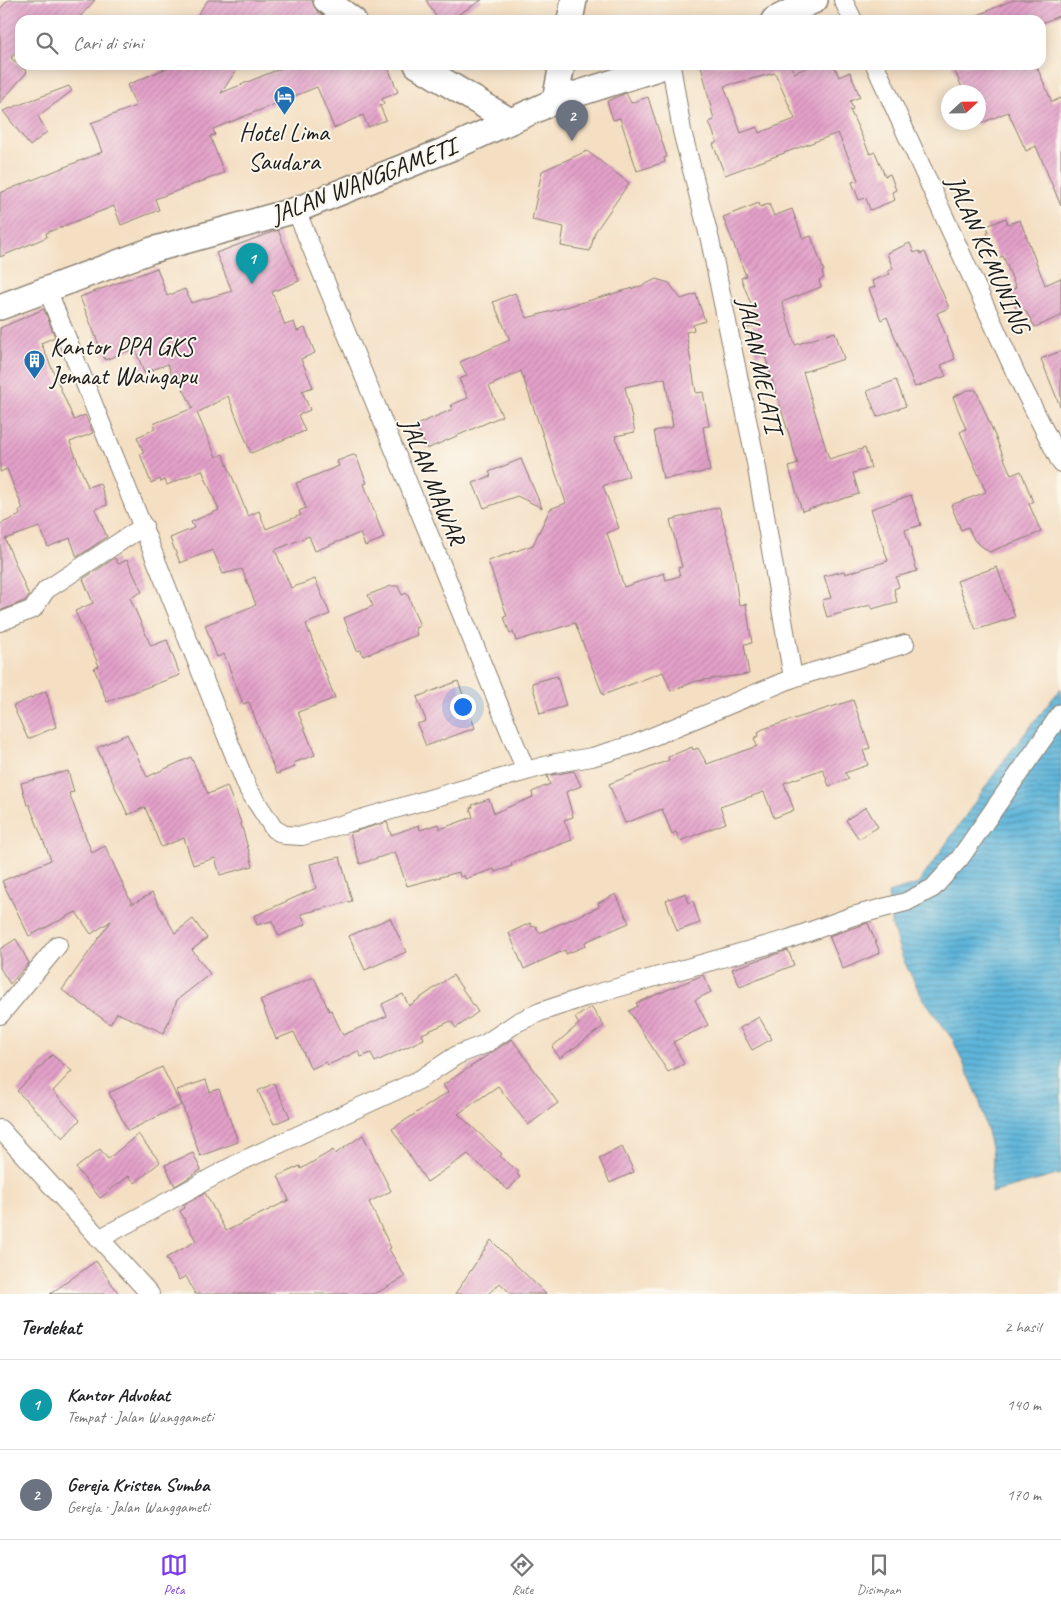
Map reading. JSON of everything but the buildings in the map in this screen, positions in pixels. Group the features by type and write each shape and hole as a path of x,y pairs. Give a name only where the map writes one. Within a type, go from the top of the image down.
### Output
{"street":[{"path":"326,0 346,15"},
{"path":"571,15 574,0"},
{"path":"784,15 815,0"},
{"path":"844,0 851,15"},
{"path":"426,70 510,121"},
{"path":"556,101 561,70"},
{"name":"JALAN WANGGAMETI","path":"0,307 152,250 296,210 451,148 556,101 652,70"},
{"name":"JALAN MELATI","path":"672,70 682,131 710,240 754,454 793,678"},
{"name":"JALAN KEMUNING","path":"877,70 1017,376 1061,463"},
{"name":"JALAN MAWAR","path":"296,210 526,771"},
{"path":"47,289 144,526 248,789 274,829 284,835 302,836 526,771 556,763 592,757 635,744 793,678 905,644"},
{"path":"0,622 33,609 46,590 144,526"},
{"path":"99,1239 242,1160 419,1080 457,1055 486,1044 518,1022 540,1012 585,997 789,939 853,916 906,902 933,888 960,858 1061,713"},
{"path":"0,1015 58,946"},
{"path":"0,1129 150,1294"}],"water":[{"path":"1061,688 1061,1174 991,1193 993,1156 979,1098 953,1040 921,995 902,957 891,923 888,893 918,884 1007,756"}],"place":[{"name":"Hotel Lima Saudara","path":"284,116"},
{"name":"Gereja Kristen Sumba","path":"572,141"},
{"name":"Kantor Advokat","path":"252,284"},
{"name":"Kantor PPA GKS Jemaat Waingapu","path":"34,379"}]}
